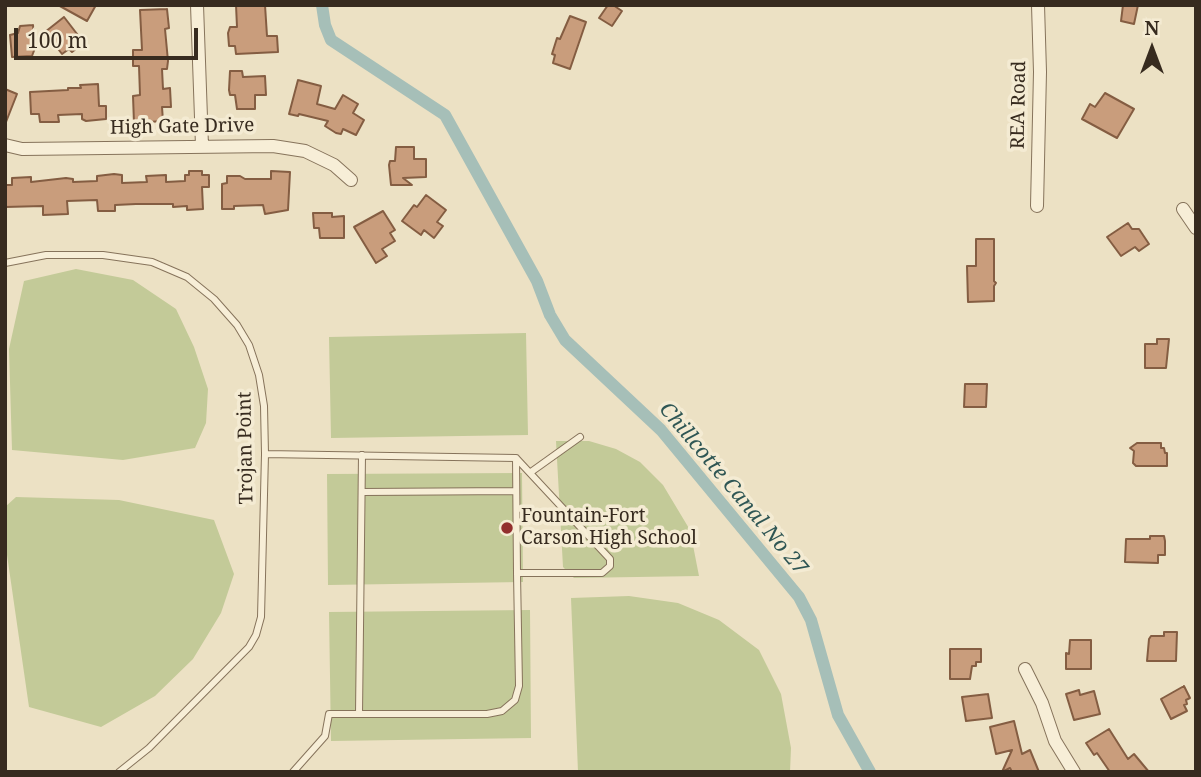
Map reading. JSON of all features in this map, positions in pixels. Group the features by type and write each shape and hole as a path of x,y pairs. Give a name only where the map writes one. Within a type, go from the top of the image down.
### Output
{"street":[{"path":"197,5 202,146"},
{"name":"REA Road","path":"1037,206 1038,5"},
{"name":"High Gate Drive","path":"5,145 22,149 273,146 305,151 334,165 351,180"},
{"path":"1183,209 1196,228"},
{"path":"1025,669 1042,703 1055,741 1074,772"}],"lane":[{"name":"Trojan Point","path":"5,263 46,256 103,255 152,262 187,277 214,299 237,325 249,345 259,375 264,406 265,454 261,617 256,635 249,646 149,748 122,771"},
{"path":"531,472 580,437"},
{"path":"265,454 516,458 610,559 610,566 602,573 517,573"},
{"path":"359,714 362,455"},
{"path":"293,772 326,736 329,714 487,714 502,710 515,700 519,686 516,458"},
{"path":"362,492 516,491"}],"green space":[{"path":"76,269 133,280 176,309 194,347 208,389 206,423 195,448 123,460 12,450 9,349 24,281"},
{"path":"526,333 528,435 331,438 329,337"},
{"path":"556,441 589,441 616,449 640,462 663,485 690,530 699,576 574,578 563,567"},
{"path":"522,473 523,582 328,585 327,474"},
{"path":"16,497 119,500 214,520 234,574 221,613 193,659 155,696 101,727 29,707 5,541 5,507"},
{"path":"629,596 678,603 719,620 759,650 781,694 791,748 790,772 578,772 571,598"},
{"path":"530,610 531,738 331,741 329,612"}],"building":[{"path":"58,5 96,5 87,21"},
{"path":"236,5 265,5 267,36 277,36 278,52 236,54 235,46 229,46 228,33 230,27 237,27"},
{"path":"608,5 622,11 612,26 599,18"},
{"path":"1123,5 1138,5 1134,24 1121,21"},
{"path":"167,9 169,28 165,29 168,61 167,69 162,69 163,89 170,88 171,107 162,107 163,121 134,123 133,96 140,95 139,66 133,66 133,50 142,50 140,10"},
{"path":"570,16 586,22 570,69 553,63 555,55 552,54 557,38 560,39"},
{"path":"64,17 84,43 72,52 69,49 62,54 45,32"},
{"path":"33,25 35,48 32,56 12,57 10,35 18,33 20,26"},
{"path":"230,71 242,71 243,77 265,76 266,95 255,95 255,109 237,109 235,95 230,95 229,90"},
{"path":"298,80 321,86 317,104 335,109 343,95 358,104 353,113 364,120 356,135 343,129 341,134 336,133 325,126 328,121 289,114"},
{"path":"98,84 99,106 106,106 106,119 86,121 82,119 82,114 58,115 59,122 40,122 39,114 31,114 30,92 68,90 81,88 80,85"},
{"path":"5,89 17,94 6,122 5,122"},
{"path":"1105,93 1134,109 1117,138 1082,119 1090,104 1095,107"},
{"path":"396,147 414,147 414,159 426,159 426,177 403,178 412,185 391,185 389,165 390,161 395,161"},
{"path":"189,171 202,171 202,175 209,175 209,187 202,187 203,209 187,210 187,206 173,207 173,204 136,204 115,205 115,211 98,211 97,200 67,201 68,214 43,215 43,206 5,207 5,185 12,185 12,178 31,177 31,182 66,178 73,179 73,182 97,181 97,176 114,174 122,175 122,183 147,182 146,176 166,175 166,182 185,181 185,175 189,175"},
{"path":"271,171 290,172 288,210 265,214 263,205 222,209 222,184 227,183 227,176 271,179"},
{"path":"426,195 446,210 437,222 443,226 434,238 424,230 421,235 402,221"},
{"path":"383,211 395,230 390,233 395,241 382,249 387,256 376,263 354,227"},
{"path":"313,213 332,213 332,217 344,216 344,238 320,238 319,228 314,228"},
{"path":"1128,223 1132,229 1139,229 1149,244 1139,251 1135,247 1121,256 1107,237"},
{"path":"976,239 994,239 994,301 968,302 967,266 976,266"},
{"path":"1157,339 1169,339 1166,368 1145,368 1145,344 1157,344"},
{"path":"965,384 987,384 986,407 964,407"},
{"path":"1137,443 1161,443 1161,448 1167,453 1167,466 1136,466 1133,463 1134,451 1130,448"},
{"path":"1150,536 1164,536 1165,555 1158,555 1158,563 1125,562 1126,539 1150,539"},
{"path":"1164,632 1177,632 1176,661 1147,661 1149,639 1151,636 1164,636"},
{"path":"1070,640 1091,640 1091,669 1066,669 1066,653 1069,654"},
{"path":"950,649 981,649 981,662 972,666 970,679 950,679"},
{"path":"1184,686 1190,698 1184,705 1187,711 1171,719 1161,699"},
{"path":"1079,690 1080,695 1094,691 1100,714 1074,720 1066,694"},
{"path":"988,694 992,718 966,721 962,697"},
{"path":"1014,721 1022,754 1030,750 1039,772 1012,772 1010,768 1002,772 1012,750 996,754 990,727"},
{"path":"1109,729 1128,759 1134,754 1149,772 1110,772 1097,753 1094,755 1086,743"}],"waterway":[{"name":"Chillcotte Canal No 27","path":"322,5 331,40 445,115 537,281 550,315 565,340 661,430 799,597 811,620 838,715 870,772"}],"place":[{"name":"Fountain-Fort Carson High School","path":"507,528"}]}
